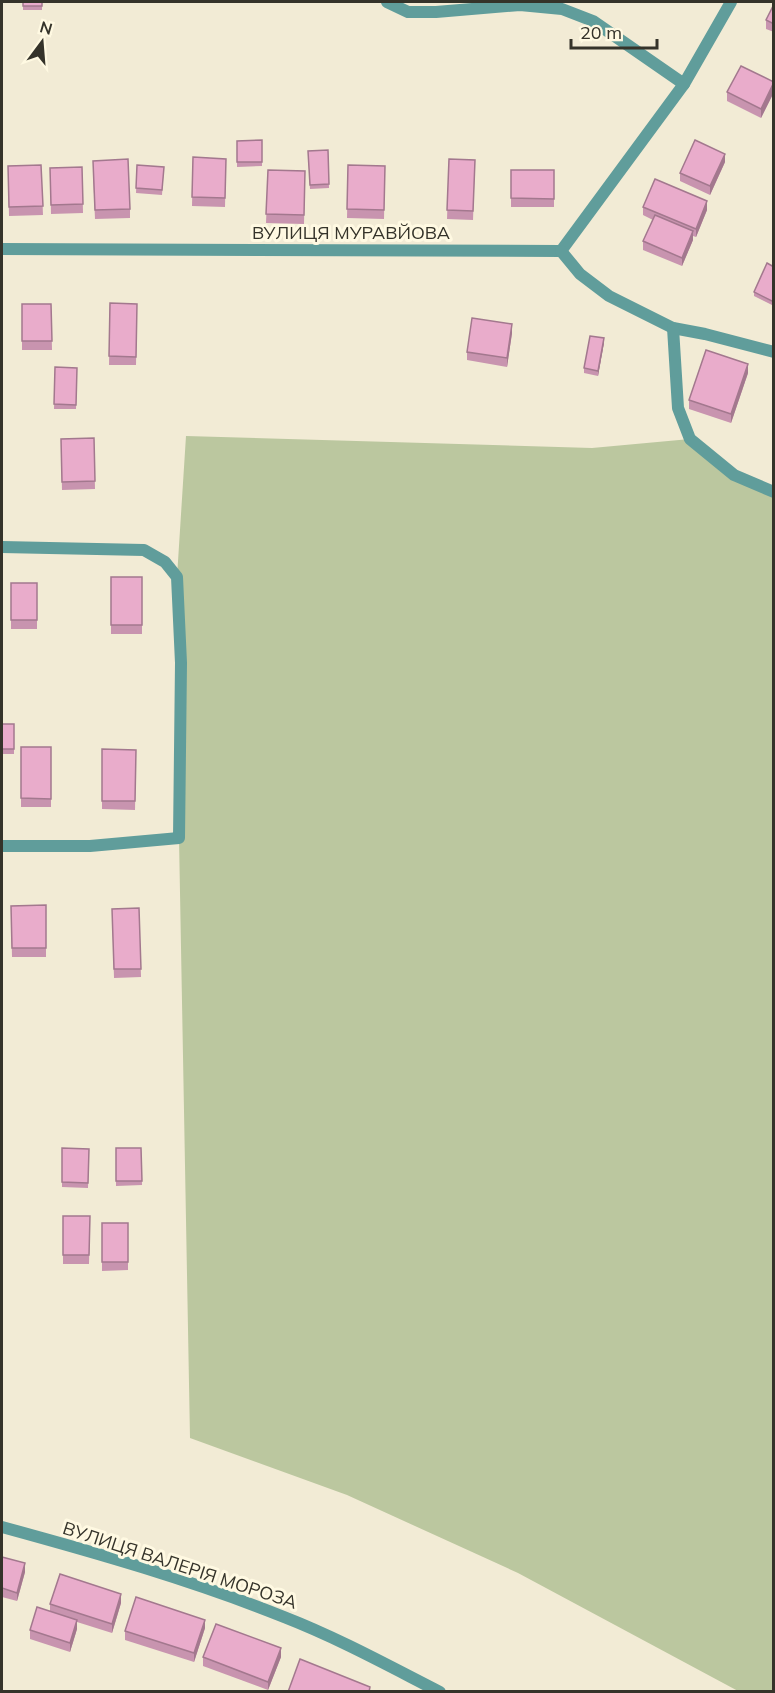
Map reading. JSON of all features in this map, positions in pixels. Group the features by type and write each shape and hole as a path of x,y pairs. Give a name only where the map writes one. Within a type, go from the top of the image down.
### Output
{"street":[{"path":"387,2 408,12 520,5 562,9 593,21 684,84"},
{"path":"731,2 684,84 561,251 580,274 609,296 674,328 774,352"},
{"name":"ВУЛИЦЯ МУРАВЙОВА","path":"2,249 561,251"},
{"path":"674,328 678,408 690,439 734,475 774,492"},
{"path":"2,547 144,550 165,562 177,577 181,663 179,838 90,846 2,846"},
{"name":"ВУЛИЦЯ ВАЛЕРІЯ МОРОЗА","path":"2,1527 104,1555 285,1617 368,1655 440,1692"}],"green space":[{"path":"186,436 592,448 690,439 734,475 773,492 773,1691 738,1691 518,1573 347,1495 190,1438 179,838 177,577"}],"building":[{"path":"23,2 42,2 42,6 23,6"},
{"path":"774,4 774,24 766,20"},
{"path":"741,66 774,82 761,109 727,92"},
{"path":"262,140 262,162 237,162 237,141"},
{"path":"695,140 725,154 710,186 680,173"},
{"path":"328,150 329,184 310,185 308,151"},
{"path":"193,157 226,159 225,198 192,197"},
{"path":"128,159 130,209 95,210 93,161"},
{"path":"449,159 475,160 473,211 447,210"},
{"path":"41,165 43,206 9,207 8,166"},
{"path":"137,165 164,167 162,190 136,188"},
{"path":"348,165 385,166 384,210 347,209"},
{"path":"82,167 83,204 51,205 50,168"},
{"path":"268,170 305,171 304,215 266,214"},
{"path":"511,170 554,170 554,199 511,198"},
{"path":"655,179 707,201 696,229 643,207"},
{"path":"655,215 693,231 682,258 643,241"},
{"path":"767,263 774,267 774,302 754,292"},
{"path":"110,303 137,304 136,357 109,356"},
{"path":"22,304 51,304 52,341 22,341"},
{"path":"472,318 512,324 507,358 467,352"},
{"path":"590,336 604,338 598,371 584,368"},
{"path":"706,350 748,364 731,414 689,400"},
{"path":"55,367 77,368 76,405 54,404"},
{"path":"94,438 95,481 62,482 61,439"},
{"path":"111,577 142,577 142,625 111,625"},
{"path":"11,583 37,583 37,620 11,620"},
{"path":"2,724 14,724 14,749 2,749"},
{"path":"21,747 51,747 51,799 21,798"},
{"path":"102,749 136,750 135,801 102,801"},
{"path":"46,905 46,948 12,948 11,906"},
{"path":"139,908 141,969 114,969 112,909"},
{"path":"62,1148 89,1149 88,1183 62,1182"},
{"path":"116,1148 141,1148 142,1181 116,1181"},
{"path":"63,1216 90,1216 89,1255 63,1255"},
{"path":"102,1223 128,1223 128,1262 102,1262"},
{"path":"2,1557 25,1563 17,1593 2,1588"},
{"path":"60,1574 121,1594 112,1624 50,1604"},
{"path":"136,1597 205,1620 194,1653 125,1631"},
{"path":"37,1607 77,1620 70,1643 30,1630"},
{"path":"216,1624 281,1648 268,1682 203,1657"},
{"path":"300,1659 370,1687 369,1692 288,1692"}]}
